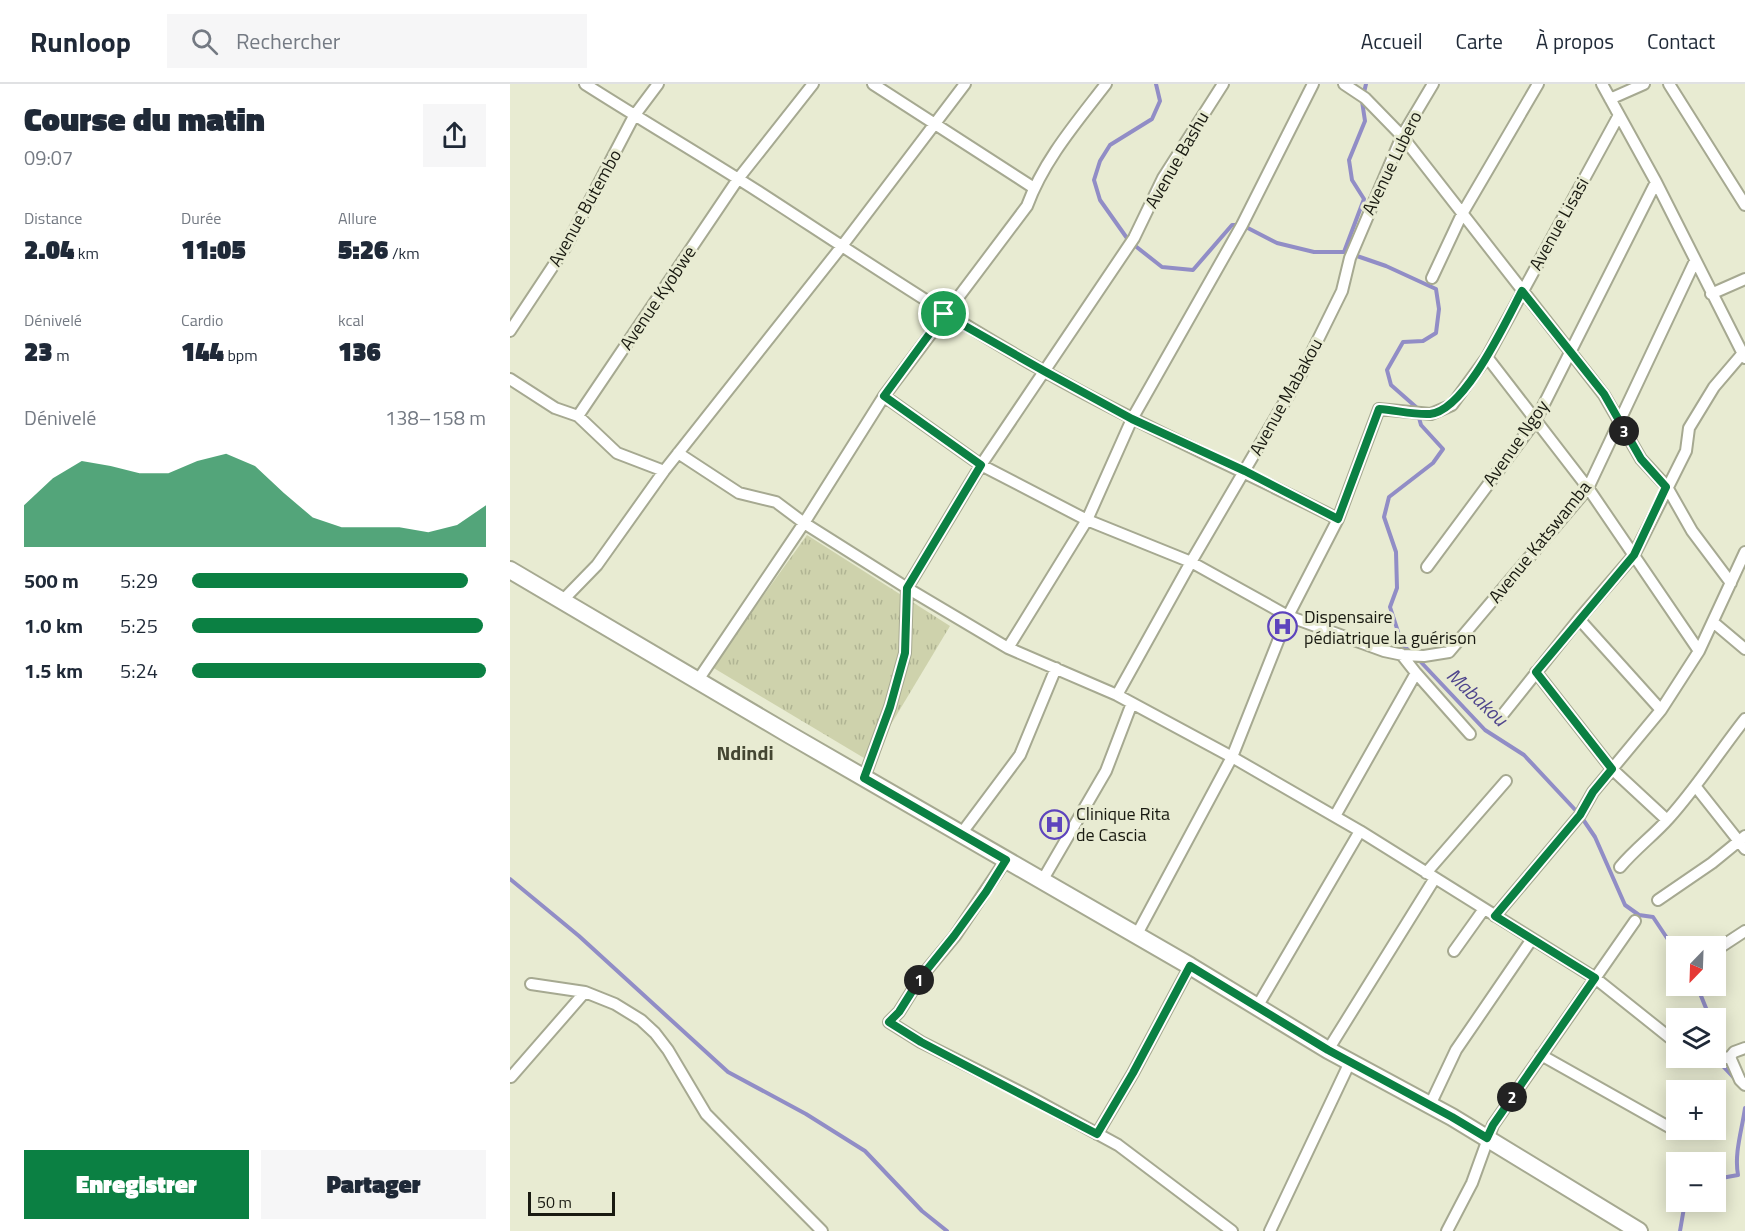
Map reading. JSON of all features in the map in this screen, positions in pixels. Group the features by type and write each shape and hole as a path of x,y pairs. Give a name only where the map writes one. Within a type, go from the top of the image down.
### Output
{"main road":[{"path":"510,570 1190,966 1328,1050 1487,1138 1639,1231"}],"street":[{"path":"585,84 738,179 944,314 1132,419 1245,471 1338,519 1288,616 1232,757 1136,936"},
{"name":"Avenue Butembo","path":"510,331 566,248 634,116 658,84"},
{"name":"Avenue Kyobwe","path":"578,416 738,179 813,84"},
{"path":"873,84 1034,188"},
{"path":"562,601 597,565 664,471 842,246 965,84"},
{"path":"698,680 804,523 884,396 1028,206 1034,188 1052,154 1106,84"},
{"name":"Avenue Bashu","path":"1044,371 1111,275 1134,238 1163,177 1223,84"},
{"path":"1008,648 1087,520 1132,419 1242,225 1313,84"},
{"path":"1344,84 1363,96 1402,136 1604,394 1641,459 1666,487 1692,531 1731,583"},
{"name":"Avenue Lubero","path":"1350,258 1402,136 1433,84"},
{"path":"1432,278 1462,214 1538,84"},
{"path":"1500,718 1579,619 1634,555 1686,451 1689,428 1714,387 1744,356 1656,183 1602,84"},
{"path":"1610,99 1644,84"},
{"path":"1668,84 1745,205"},
{"name":"Avenue Lisasi","path":"1338,519 1379,409 1431,414 1452,405 1487,357 1619,115"},
{"name":"Avenue Ngoy","path":"1427,567 1536,420 1572,353 1656,183"},
{"name":"Avenue Mabakou","path":"1117,695 1191,562 1301,374 1342,291 1350,258"},
{"name":"Avenue Katswamba","path":"1402,655 1424,656 1449,652 1588,488 1695,261"},
{"path":"1712,294 1745,279"},
{"path":"1487,357 1588,488 1699,651"},
{"path":"864,778 890,707 905,653 907,588 981,465 1044,371"},
{"path":"510,379 555,408 578,416 617,453 664,471"},
{"path":"884,396 981,465 1087,520 1191,562 1288,616 1384,651 1402,655 1470,734"},
{"path":"678,453 739,493 776,502 804,523 907,588 1008,648 1117,695 1335,816 1595,978 1666,1035"},
{"path":"1495,916 1580,815 1593,792 1661,710 1699,651 1745,552"},
{"path":"1579,619 1661,710"},
{"path":"1713,622 1745,649"},
{"path":"961,834 1020,755 1056,668"},
{"path":"1536,672 1612,769 1667,820"},
{"path":"1335,816 1416,673"},
{"path":"1042,881 1106,771 1132,703"},
{"path":"1620,867 1696,787 1745,719"},
{"path":"1328,1050 1431,876 1506,781"},
{"path":"1658,900 1743,842 1696,787"},
{"path":"1257,1007 1360,831"},
{"path":"1006,860 986,892 921,977 899,1012 889,1022 921,1042 1118,1145 1232,1231"},
{"path":"1454,951 1484,909"},
{"path":"1447,1231 1472,1183 1493,1125 1635,921"},
{"path":"1726,943 1745,931"},
{"path":"1430,1105 1456,1050 1532,939"},
{"path":"1097,1134 1133,1073 1190,966"},
{"path":"531,984 585,992 600,997 628,1011 655,1033 668,1050 706,1114 822,1231"},
{"path":"511,1077 585,992"},
{"path":"1745,1048 1734,1052 1728,1058 1740,1080 1745,1084"},
{"path":"1541,1055 1666,1125"},
{"path":"1270,1231 1350,1062"}],"green space":[{"path":"807,535 950,626 869,761 712,667"}],"waterway":[{"path":"1156,84 1160,101 1152,119 1110,145 1100,161 1094,180 1100,200 1129,241 1162,267 1193,270 1232,225 1242,225 1277,243 1314,252 1344,252 1357,256 1386,266 1436,289 1439,309 1436,333 1423,341 1403,342 1387,370 1391,385 1416,407 1421,425 1443,449 1433,463 1389,497 1384,517 1396,552 1397,588 1390,607 1402,644 1410,652"},
{"path":"1344,252 1364,199 1352,180 1349,160 1365,121 1362,101 1366,84"},
{"name":"Mabakou","path":"1418,659 1485,730 1524,755 1580,815 1595,837 1625,905 1639,915 1653,917 1666,936"},
{"path":"510,879 579,936 728,1072 806,1114 865,1151 922,1211 947,1231"},
{"name":"Mabakou","path":"1701,996 1706,1008"},
{"name":"Mabakou","path":"1725,1068 1734,1078"},
{"name":"Mabakou","path":"1726,1177 1738,1175 1738,1150 1745,1108"},
{"name":"Mabakou","path":"1680,1231 1683,1212"}],"place":[{"name":"Dispensaire pédiatrique la guérison","path":"1283,627"},
{"name":"Clinique Rita de Cascia","path":"1055,824"}],"district":[{"name":"Ndindi","path":"745,753"}],"route":[{"path":"1522,291 1604,394 1641,459 1666,487 1634,555 1536,672 1612,769 1593,792 1580,815 1495,916 1595,978 1493,1125 1487,1138 1328,1050 1190,966 1133,1073 1097,1134 921,1042 889,1022 899,1012 921,977 986,892 1006,860 864,778 890,707 905,653 907,588 981,465 884,396 944,314 1132,419 1245,471 1338,519 1379,409 1431,414 1452,405 1487,357 1522,291"}]}
